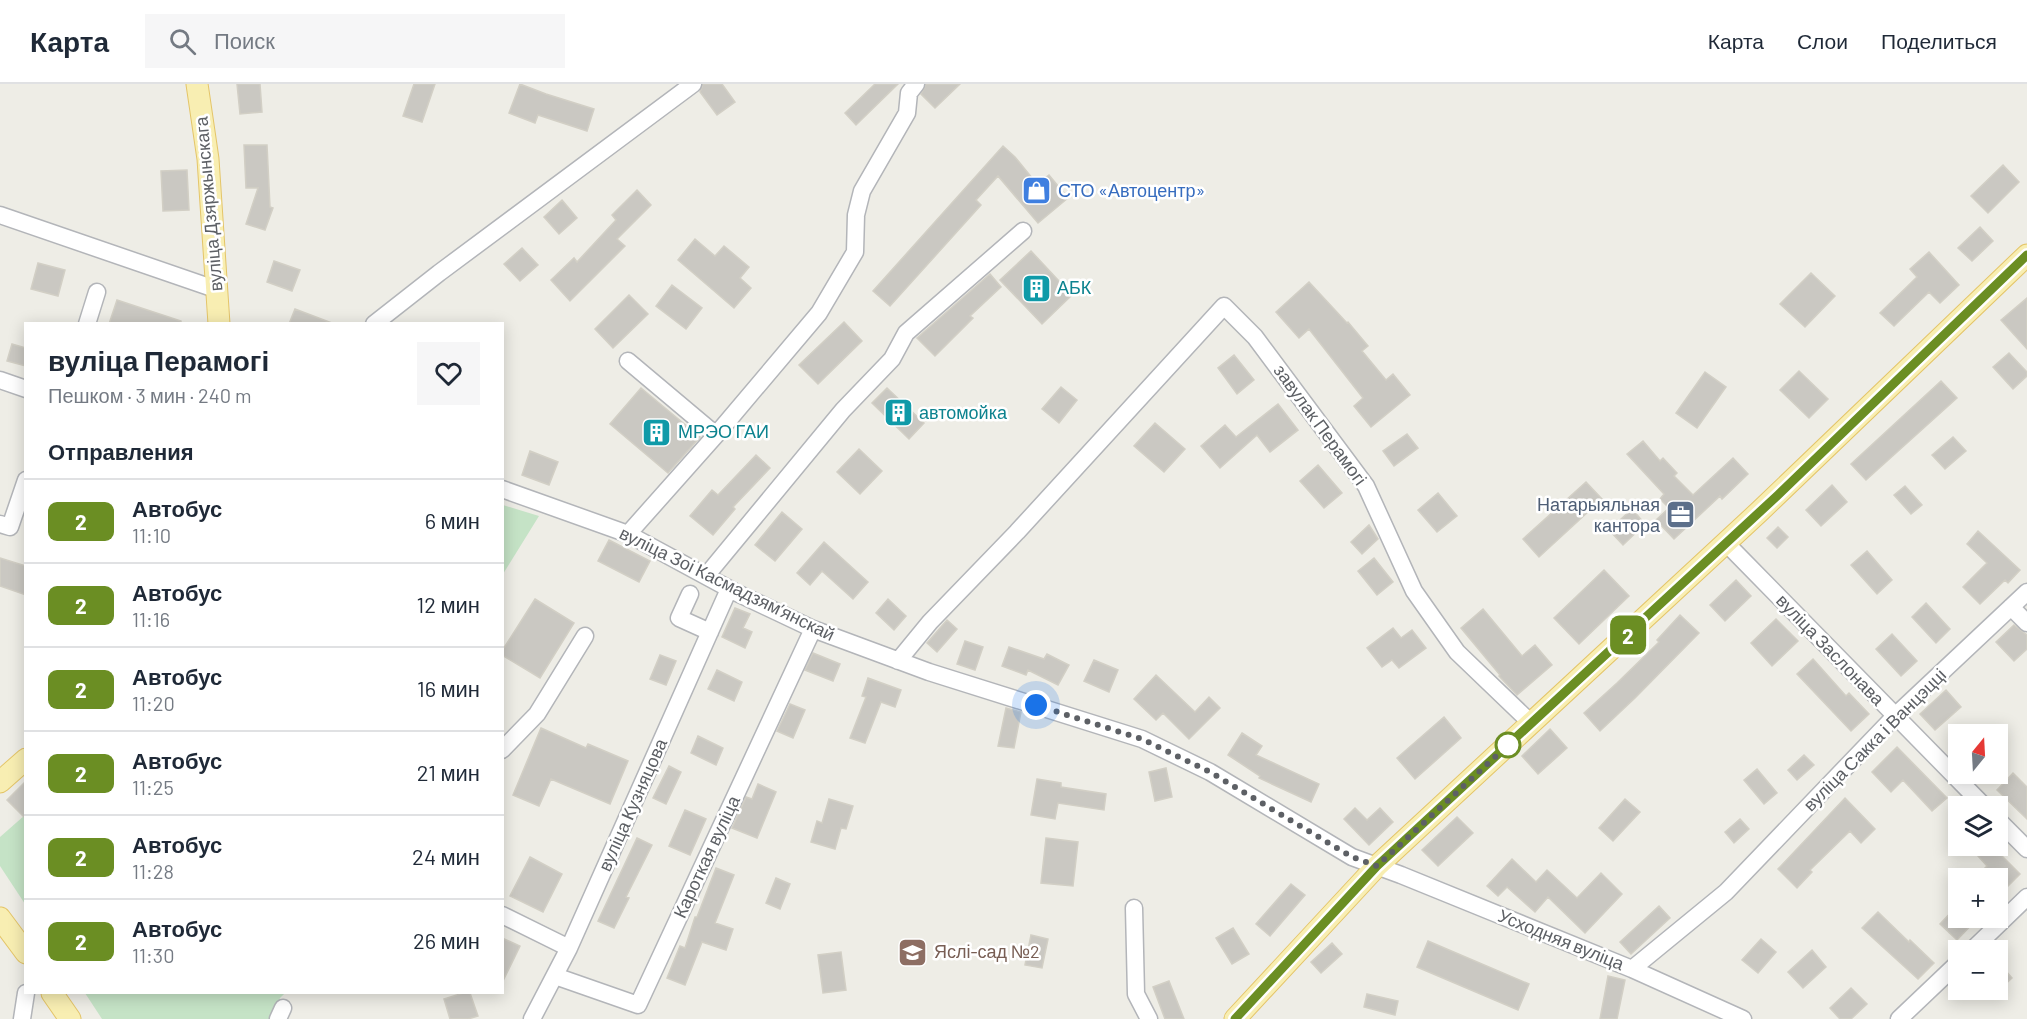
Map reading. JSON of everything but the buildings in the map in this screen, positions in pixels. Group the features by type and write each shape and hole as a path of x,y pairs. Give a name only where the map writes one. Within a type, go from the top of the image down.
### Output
{"main road":[{"name":"вуліца Дзяржынскага","path":"196,84 208,159 219,322"},
{"path":"1235,1019 1377,866 1726,543 2027,255"},
{"path":"0,782 24,761"},
{"path":"0,918 24,950"},
{"path":"53,994 70,1019"}],"street":[{"path":"377,322 693,84"},
{"path":"628,534 716,435 819,313 855,252 856,215 862,191 907,113 909,93 916,84"},
{"path":"0,215 218,290"},
{"path":"706,576 843,410 892,360 906,333 1023,231"},
{"path":"88,322 97,292"},
{"name":"завулак Перамогі","path":"898,661 930,622 1025,523 1224,306 1255,337 1366,486 1414,591 1457,652 1532,724"},
{"path":"628,361 716,435"},
{"path":"0,380 24,388"},
{"path":"0,524 10,527 24,486"},
{"name":"вуліца Зоі Касмадзямʼянскай","path":"504,490 628,534 729,589 813,630 898,661 1142,739 1210,772 1352,857 1377,866"},
{"name":"вуліца Заслонава","path":"1726,543 1974,796"},
{"name":"вуліца Кузняцова","path":"532,1019 569,948 729,589"},
{"name":"вуліца Сакка і Ванцэцці","path":"1632,969 1726,892 1895,716 2027,592"},
{"path":"690,594 676,624 710,632"},
{"path":"2011,607 2027,623"},
{"name":"Кароткая вуліца","path":"555,976 638,1005 813,630"},
{"path":"504,748 537,714 585,636"},
{"path":"2008,830 2027,849"},
{"name":"Усходняя вуліца","path":"1377,866 1632,969 1735,1018"},
{"path":"1982,940 2027,897"},
{"path":"1134,908 1136,994 1149,1019"},
{"path":"504,916 569,948"},
{"path":"1899,1019 1948,972"},
{"path":"22,1019 26,994"}],"green space":[{"path":"504,506 539,516 504,572"},
{"path":"24,816 24,902 0,866 0,837"},
{"path":"86,994 284,994 280,998 273,1019 102,1019"}],"bus line":[{"name":"2","path":"1235,1019 1377,866 1778,495 2027,255"}],"place":[{"name":"СТО «Автоцентр»","path":"1037,191"},
{"name":"АБК","path":"1036,288"},
{"name":"автомойка","path":"898,413"},
{"name":"МРЭО ГАИ","path":"657,432"},
{"name":"Натарыяльная кантора","path":"1681,515"},
{"name":"Яслі-сад №2","path":"913,952"}],"route":[{"path":"1036,705 1142,739 1210,772 1352,857 1377,866 1508,745"}]}
